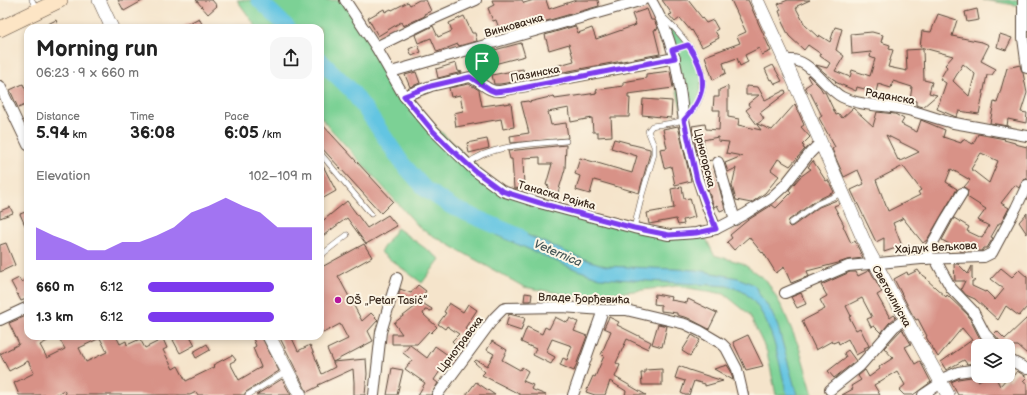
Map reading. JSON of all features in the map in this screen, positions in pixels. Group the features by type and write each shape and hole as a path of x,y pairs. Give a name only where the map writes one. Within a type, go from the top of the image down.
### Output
{"main road":[{"path":"0,29 35,6 60,0"}],"street":[{"path":"99,0 110,24"},
{"path":"376,47 476,0"},
{"name":"Винковачка","path":"391,72 643,0"},
{"name":"Црногорска","path":"651,0 658,13 673,54 684,120 697,180 716,229"},
{"name":"Светоилијска","path":"757,0 785,60 859,232 874,263 948,395"},
{"path":"1023,0 1023,38 1027,68"},
{"name":"Танаска Рајића","path":"348,1 404,96 432,130 475,171 502,191 540,203 634,228 669,235 696,233 716,229 735,220 772,197 784,186 810,153 821,142"},
{"name":"Пазинска","path":"404,96 431,86 470,77 495,92 673,54"},
{"name":"Раданска","path":"785,60 792,58 799,61 812,70 839,96 860,104 906,109 949,122 1027,136"},
{"path":"0,86 24,137"},
{"path":"718,162 735,220"},
{"name":"Хајдук Вељкова","path":"785,293 842,268 853,266 930,259 984,257 992,253 1027,184"},
{"path":"962,193 931,246 930,259 951,288 972,311 985,334 990,339"},
{"path":"374,395 381,332 397,278"},
{"name":"Владе Ђорђевића","path":"503,309 512,307 562,307 626,310 685,324 722,344 731,356 737,369 743,395"},
{"path":"0,320 24,309"},
{"name":"Црнотравска","path":"437,395 494,318 503,309"},
{"path":"573,395 603,310"},
{"path":"830,390 860,366 894,327 905,319"},
{"path":"271,340 300,395"},
{"path":"1018,367 1027,360"},
{"path":"923,395 940,381 958,372 971,370"}],"lane":[{"path":"634,228 654,154 654,146 648,131 652,126 684,120 699,101 702,90 700,65 688,45 671,24 658,13"},
{"path":"673,54 688,45"},
{"path":"467,164 479,156 501,149 566,140"},
{"path":"324,156 370,214"},
{"path":"791,223 817,204 843,193"},
{"path":"324,253 347,235"},
{"path":"248,395 288,371"}],"green space":[{"path":"237,0 345,0 404,96 502,191 634,228 703,232 714,255 742,263 767,281 783,309 799,347 813,395 776,395 767,352 749,314 724,294 677,286 581,297 524,287 421,229 324,121 324,24 254,24"},
{"path":"983,0 1023,0 1023,6"},
{"path":"658,13 688,45 702,76 699,101 684,120"},
{"path":"397,228 440,259 422,283 380,252"}],"water":[{"path":"502,224 575,256 606,266 698,270 738,278 750,283 755,286 771,311 778,327 797,395 787,395 777,354 768,326 762,313 745,293 728,286 600,278 572,268 496,235"}],"building":[{"path":"118,0 144,0 124,11"},
{"path":"196,0 212,0 217,6 208,14"},
{"path":"419,0 426,0 431,11 424,14 425,16 403,26 401,22 378,36 368,18 384,9 385,12 408,2 410,5"},
{"path":"492,0 522,0 524,3 534,0 546,0 549,9 576,0 598,0 599,6 501,34 496,20 493,21 488,8 494,5"},
{"path":"662,0 688,0 706,23 713,20 718,29 715,31 719,38 702,47 692,30 691,31 680,18 675,22 669,15 672,14"},
{"path":"731,0 748,0 771,51 762,55 759,48 745,55 748,62 740,66 737,58 723,63 726,73 713,80 705,56 740,43 737,36 746,32"},
{"path":"788,0 810,0 797,6 798,8 796,8 805,25 818,37 819,35 830,42 835,27 842,29 836,50 844,56 835,71 850,77 852,70 870,76 875,59 870,57 871,52 852,54 851,34 872,32 883,35 881,42 890,45 889,49 893,50 888,67 907,71 906,50 923,49 924,80 932,82 929,93 937,95 923,107 916,105 916,101 910,100 912,87 893,81 891,88 878,84 876,92 857,87 856,91 835,82 836,81 816,65 827,68 830,63 820,56 821,54 808,45 804,50 789,36 782,22 779,11 781,10 778,4"},
{"path":"647,9 651,20 654,20 658,29 654,30 660,54 542,76 541,70 574,61 569,44 549,50 545,35 575,26 578,33 592,28 596,39 636,25 632,14"},
{"path":"977,9 979,20 967,22 965,12"},
{"path":"938,14 957,20 952,36 982,42 989,45 981,61 996,69 992,75 987,75 979,114 959,111 956,117 937,109 946,83 940,79 947,67 945,65 953,56 920,47 922,31 931,32","holes":["963,64 975,74 969,96 953,81"]},
{"path":"464,16 472,33 475,33 477,41 459,46 458,44 437,52 431,38 418,43 415,35 433,26 438,37 452,31 449,23"},
{"path":"199,18 202,24 188,24"},
{"path":"56,20 58,24 48,24"},
{"path":"1000,34 1012,38 1006,50 997,47"},
{"path":"521,43 525,56 475,69 472,59 492,54 491,51"},
{"path":"418,45 421,52 412,56 409,49"},
{"path":"456,63 458,71 462,72 438,78 436,69"},
{"path":"773,65 782,81 775,84 772,79 770,80 765,69"},
{"path":"1020,65 1027,93 1021,112 1027,113 1026,123 1008,119 1007,126 990,123 994,102 997,103 1007,68"},
{"path":"523,69 525,80 494,84 492,75"},
{"path":"670,71 673,88 628,94 628,98 630,98 629,117 611,117 612,136 598,137 598,132 593,132 592,118 571,122 569,108 548,112 551,125 566,123 568,138 511,143 510,136 529,133 521,102 529,102 554,96 555,99 597,93 596,90 623,86 623,82 646,78 646,74"},
{"path":"416,72 420,83 410,87 405,75"},
{"path":"808,75 823,92 825,92 836,115 839,114 842,118 853,108 873,126 877,112 895,114 904,119 901,124 917,132 921,120 945,130 943,137 961,143 963,139 973,144 978,134 1005,139 1004,140 1027,147 1027,179 1023,180 1019,188 1015,185 1001,203 1009,208 991,237 993,238 987,248 984,248 982,251 976,251 969,247 967,251 960,251 942,240 954,218 969,227 967,231 982,238 989,226 978,220 986,209 967,197 968,190 964,187 970,180 951,169 946,182 957,189 927,240 923,243 902,217 902,219 893,223 902,246 884,252 884,238 876,242 851,190 864,184 858,170 844,177 832,149 835,147 819,118 822,116 810,92 808,93 805,87 811,83 807,76","holes":["886,135 916,150 919,152 900,161 899,159 898,160","981,153 998,161 989,183 971,169","903,166 921,190 918,192 920,195 888,211 876,180"]},
{"path":"23,84 24,106 18,108 10,90"},
{"path":"469,84 479,90 482,106 511,103 514,127 503,129 501,119 456,127 454,113 463,111 460,95 451,97 449,88"},
{"path":"728,86 728,117 739,119 738,125 761,130 746,110 750,107 748,104 759,95 746,95 746,86 758,87 765,100 785,90 786,93 760,113 764,119 757,124 772,130 795,104 804,125 801,127 810,137 802,145 805,149 790,166 778,159 771,170 779,176 765,193 751,203 736,200 732,186 736,168 728,172 725,163 742,156 726,153 729,142 718,141 718,137 703,140 707,161 712,160 725,209 720,211 717,205 714,207 707,187 698,158 692,126 705,124 706,129 719,130 720,110 713,110 714,97 719,97 719,90"},
{"path":"643,99 672,101 671,118 642,115"},
{"path":"324,126 393,201 381,213 324,150"},
{"path":"678,126 691,181 675,185 671,166 664,168 660,149 667,148 663,129"},
{"path":"487,139 489,148 469,153 467,143"},
{"path":"614,139 650,149 639,193 594,180 590,194 576,190 580,176 575,174 580,158 632,173 637,156 611,148"},
{"path":"566,145 565,169 557,196 547,193 549,186 546,185 552,164 540,164 540,157 523,158 524,189 514,188 512,159 510,159 508,151"},
{"path":"813,161 826,181 828,180 834,192 815,201 789,220 788,225 790,227 793,226 819,207 837,200 839,204 834,206 851,243 855,241 863,258 847,260 807,271 809,276 791,283 784,267 776,273 763,252 762,253 749,237 734,250 727,242 732,238 730,235 748,220 772,205 776,208 791,193 789,190 800,177 811,169 808,167"},
{"path":"324,168 336,191 324,198"},
{"path":"682,187 684,199 690,198 695,217 683,220 684,224 678,225 676,219 649,224 647,213 674,208 671,189"},
{"path":"347,201 367,228 388,215 397,226 366,244 347,218 324,235 324,220"},
{"path":"10,207 13,213 0,218 0,211"},
{"path":"24,212 24,223 20,214"},
{"path":"1027,213 1027,234 1019,222"},
{"path":"6,243 15,265 0,272 0,245"},
{"path":"364,244 372,257 338,276 362,321 371,313 378,320 368,331 373,341 333,362 366,359 367,374 365,395 354,395 353,369 318,385 319,386 307,392 281,340 293,340 298,351 310,345 322,374 335,367 327,349 348,339 340,324 324,332 324,266"},
{"path":"954,264 958,264 968,274 972,266 972,278 975,281 972,281 972,286 985,292 986,291 995,300 1004,289 991,279 1001,268 1012,277 1019,270 1027,277 1027,307 1019,316 1006,306 998,320 975,299 966,295 961,289 965,281 955,281"},
{"path":"870,270 882,292 877,295 890,318 894,315 896,317 881,333 874,326 871,327 867,319 872,317 862,298 846,306 851,316 849,317 856,330 860,328 869,346 864,348 865,350 856,355 848,339 839,344 838,341 833,343 832,341 816,350 802,321 825,309 820,300 827,296 821,285 850,272 856,272 858,276"},
{"path":"918,270 946,297 947,295 968,315 981,339 971,339 962,328 938,357 926,337 927,336 918,319 916,320 911,312 894,279 907,272 908,275"},
{"path":"19,278 21,282 24,281 24,300 21,301 11,282"},
{"path":"418,285 426,291 419,301 432,309 431,311 425,310 423,314 437,327 431,333 429,331 417,344 392,344 392,334 402,334 394,323 416,306 398,299 400,289 411,293"},
{"path":"525,293 532,294 531,301 524,301"},
{"path":"801,293 806,304 797,308 791,297"},
{"path":"655,294 672,297 671,300 687,303 688,299 717,313 709,329 688,318 677,315 677,313 661,311 661,305 654,304"},
{"path":"449,303 463,312 468,304 477,310 465,328 474,335 462,351 452,341 459,334 447,326 445,329 438,324 446,313 444,312"},
{"path":"509,314 525,318 521,331 506,326"},
{"path":"24,317 24,340 49,340 40,345 47,358 65,349 60,340 96,340 79,348 86,362 107,352 101,340 118,340 120,344 126,341 127,345 141,340 145,348 163,340 167,348 163,350 173,369 178,366 186,381 215,367 213,365 232,355 236,360 230,363 239,380 261,367 253,348 256,346 254,340 263,340 279,371 246,392 244,395 198,395 196,392 190,395 66,395 64,390 55,395 19,395 14,383 34,373 28,361 9,371 0,354 19,344 9,323"},
{"path":"555,317 565,322 568,322 570,318 578,322 574,331 587,336 574,371 560,365 563,358 567,360 572,346 552,339 546,352 555,357 551,364 533,355 536,349 521,342 527,327 542,334 545,327 549,329"},
{"path":"609,317 619,322 617,325 651,342 648,349 627,339 616,363 620,365 615,377 646,395 625,395 626,391 610,381 605,395 595,395 586,392 593,376 595,377 604,356 601,355 611,331 604,328"},
{"path":"1027,318 1027,354 1018,346 1015,346 1015,339 1005,339"},
{"path":"658,324 667,326 662,347 652,344"},
{"path":"902,329 911,344 905,347 915,364 920,361 931,382 913,395 904,395 899,390 905,385 897,371 874,385 880,395 842,395 853,389 851,386 861,380 858,376 865,370 869,377 880,369 879,367 893,358 884,348"},
{"path":"997,331 1005,339 998,339 994,334"},
{"path":"692,335 700,340 690,356 682,351"},
{"path":"748,335 763,366 746,370 733,342"},
{"path":"173,340 192,340 195,345 180,353"},
{"path":"492,341 507,350 502,360 520,370 522,367 528,371 523,381 533,385 531,389 546,395 521,395 482,375 485,372 474,362 476,360 487,366 494,354 487,350"},
{"path":"971,341 971,364 967,364 964,360 946,370 941,362"},
{"path":"207,344 210,350 196,358 193,352"},
{"path":"410,345 427,358 435,346 455,360 448,369 444,365 434,380 438,383 431,395 418,395 425,383 405,369 412,360 403,353"},
{"path":"848,350 856,361 834,378 828,371 846,357 844,353"},
{"path":"727,365 731,371 733,380 714,369"},
{"path":"679,366 723,381 705,386 705,384 694,381 689,395 685,395 681,393 685,381 675,378"},
{"path":"392,368 403,370 397,395 387,395"},
{"path":"662,369 662,385 642,385 641,373 645,373 645,370"},
{"path":"1017,371 1027,377 1023,381 1027,383 1027,395 958,395 951,382 958,379 971,377 971,383 998,383 1000,386 1003,383 1015,383 1015,374"},
{"path":"282,379 291,395 256,395"},
{"path":"476,382 495,395 466,395"}],"waterway":[{"name":"Veternica","path":"259,0 284,24"},
{"name":"Veternica","path":"324,64 351,90 402,163 425,189 452,207 519,236"}],"place":[{"name":"OŠ „Petar Tasić”","path":"338,300"}],"route":[{"path":"688,45 700,65 702,90 699,101 684,120 697,180 702,197 716,229 696,233 669,235 634,228 540,203 502,191 475,171 450,148 432,130 404,96 417,90 460,78 470,77 482,85 495,92 512,90 675,58 672,50 688,45"}]}
